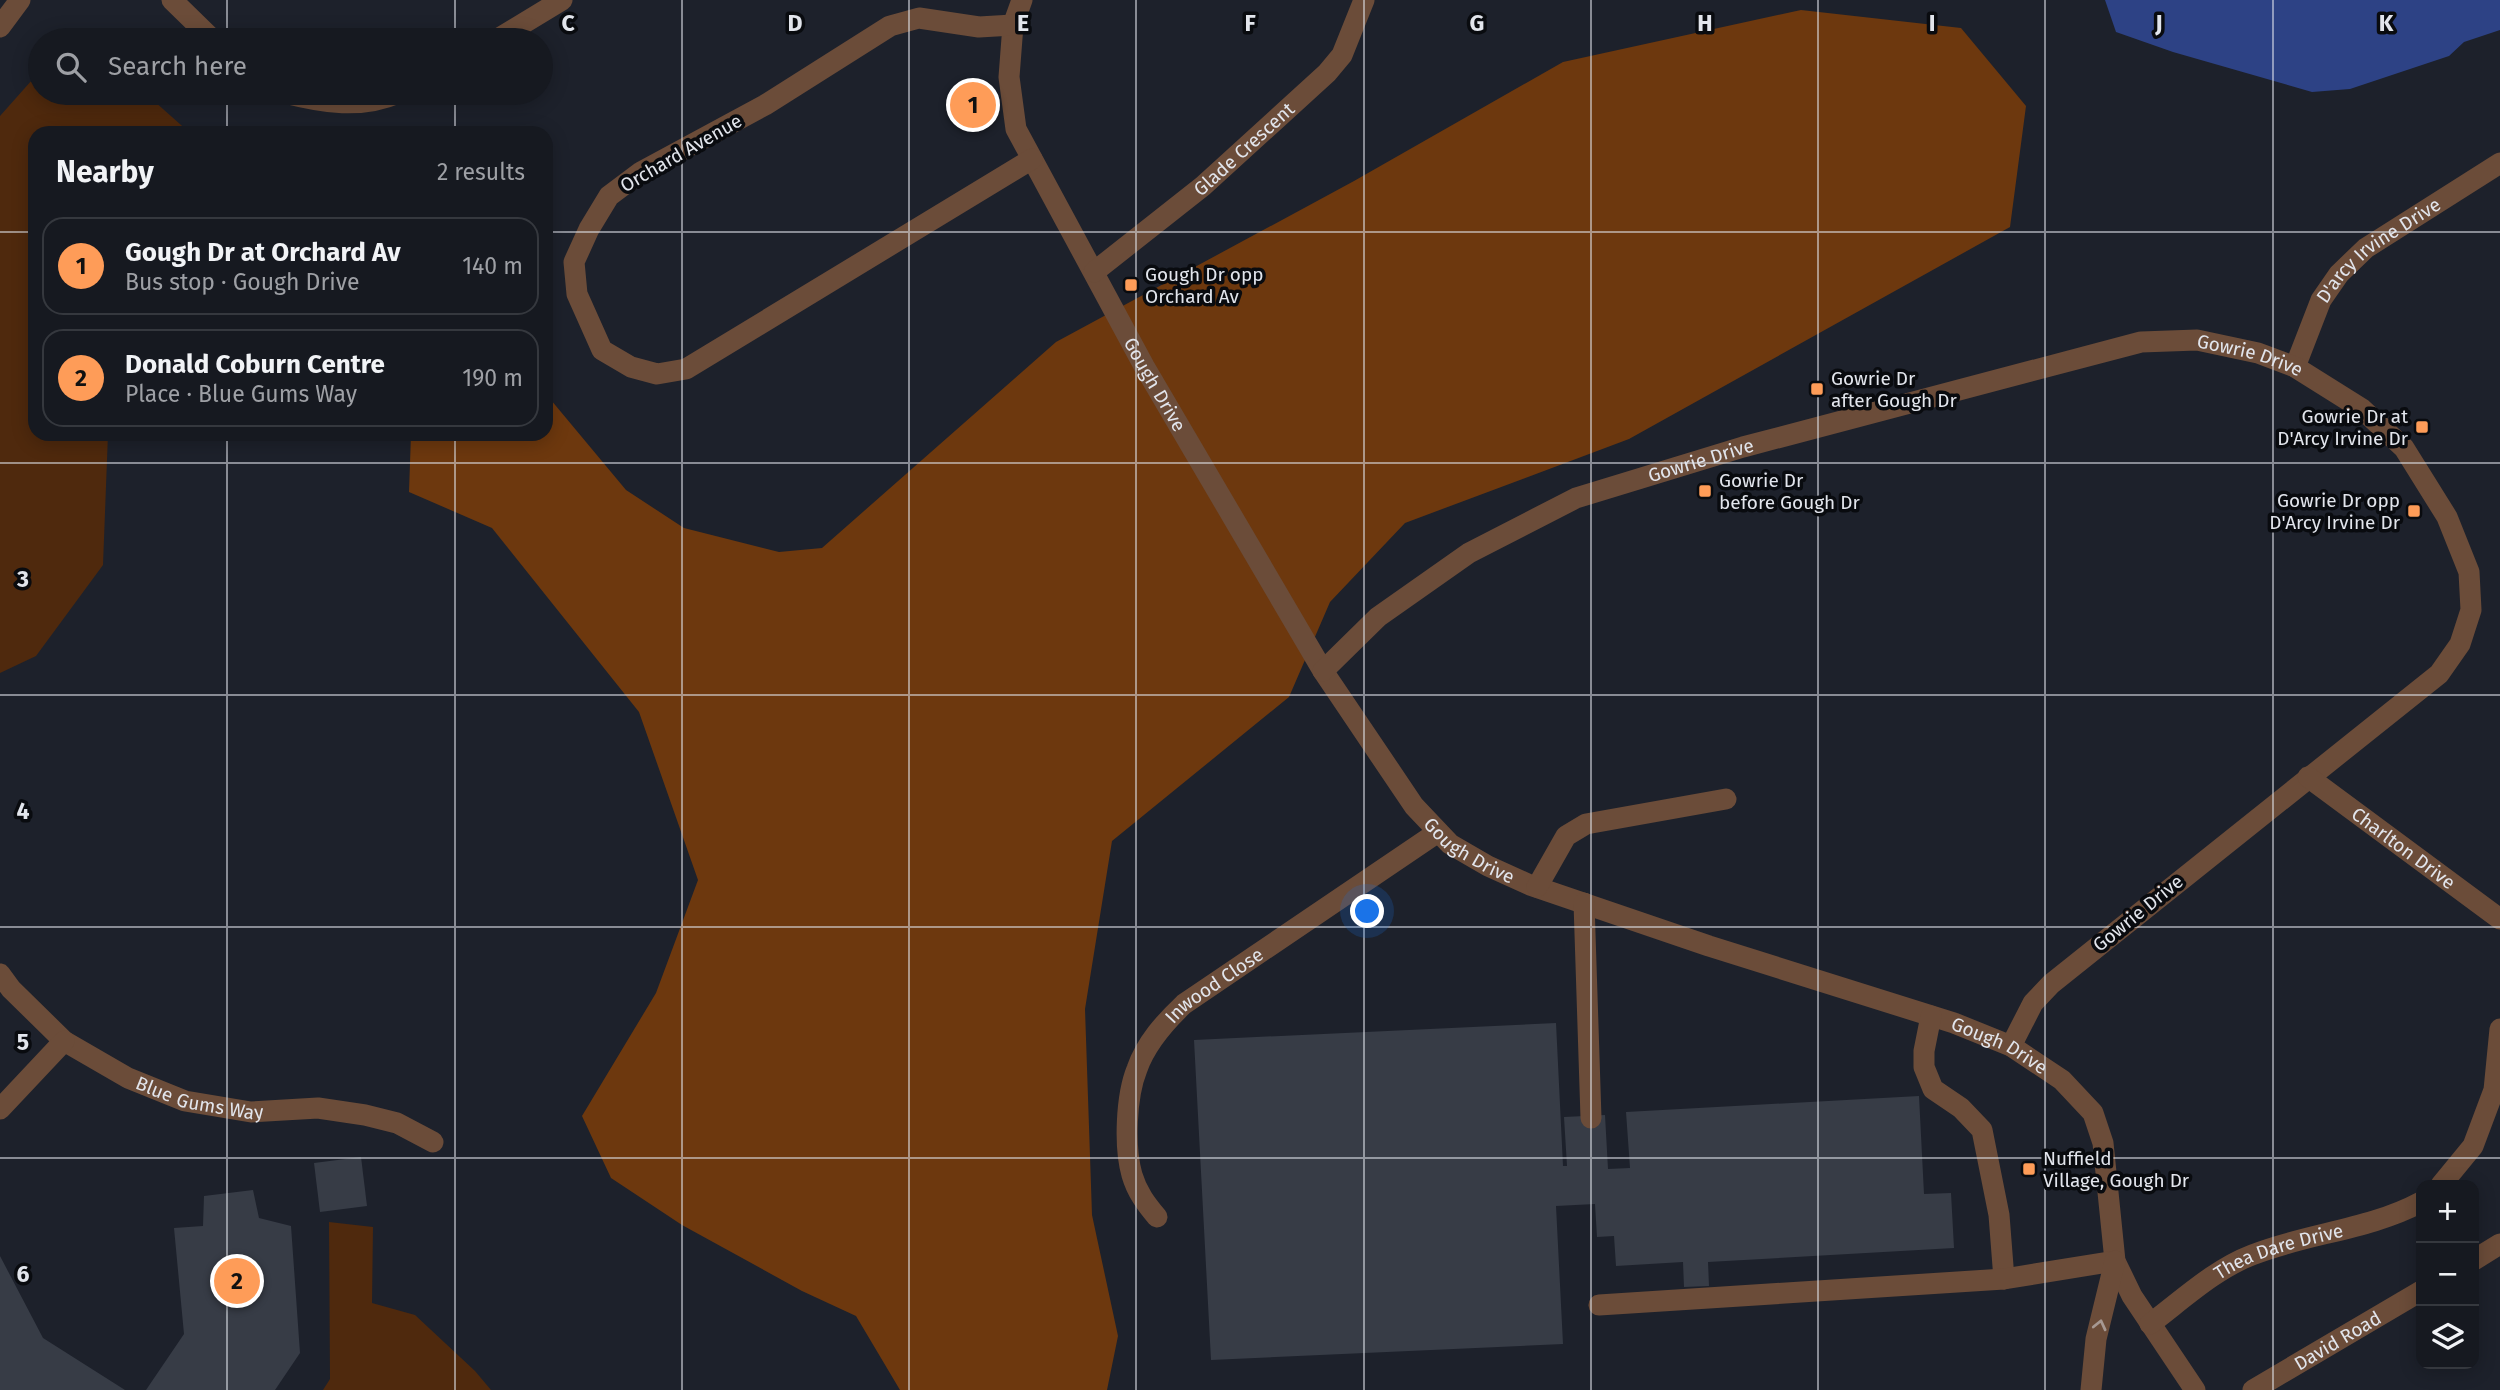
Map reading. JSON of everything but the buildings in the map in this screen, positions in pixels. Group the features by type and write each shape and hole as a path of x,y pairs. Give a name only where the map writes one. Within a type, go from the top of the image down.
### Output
{"street":[{"path":"0,27 20,0"},
{"path":"172,0 201,28"},
{"path":"516,28 562,0"},
{"name":"Gough Drive","path":"1022,0 1013,26 1009,77 1016,129 1144,366 1323,671 1414,806 1450,844 1488,866 1537,887 1709,946 1931,1016 2011,1046 2062,1080 2093,1113 2103,1143 2115,1261 2132,1296 2195,1390"},
{"name":"Glade Crescent","path":"1094,272 1203,186 1327,73 1342,55 1364,0"},
{"name":"Orchard Avenue","path":"1013,26 979,27 919,18 890,26 765,105 641,172 609,196 589,229 574,262 577,294 602,350 631,367 657,374 686,369 1032,159"},
{"name":"D'arcy Irvine Drive","path":"2295,367 2321,300 2339,274 2366,248 2500,163"},
{"name":"Gowrie Drive","path":"1323,671 1378,617 1469,553 1576,498 1743,447 2141,342 2197,340 2258,353 2295,367 2362,409 2404,448 2448,517 2469,572 2471,610 2460,644 2439,674 2051,984 2034,1003 2011,1046"},
{"name":"Charlton Drive","path":"2308,777 2500,919"},
{"path":"1537,887 1566,835 1586,824 1726,799"},
{"name":"Inwood Close","path":"1157,1217 1142,1199 1132,1174 1128,1139 1130,1090 1137,1066 1150,1042 1184,1004 1438,832"},
{"path":"1584,903 1591,1118"},
{"name":"Blue Gums Way","path":"0,974 11,989 64,1041 128,1078 185,1101 251,1112 318,1108 365,1115 397,1123 433,1142"},
{"path":"1931,1016 1924,1051 1924,1067 1933,1089 1961,1108 1982,1130 1999,1214 2004,1279"},
{"path":"2445,1180 2473,1146 2494,1090 2500,1029"},
{"path":"0,1109 64,1041"},
{"name":"Thea Dare Drive","path":"2150,1324 2219,1273 2252,1255 2399,1214 2416,1205"},
{"path":"2479,1257 2500,1244"},
{"path":"1599,1305 2004,1279 2115,1261 2096,1339 2091,1390"},
{"name":"David Road","path":"2253,1390 2416,1294"}],"shaded area":[{"path":"1801,10 1961,28 2026,106 2010,227 1629,439 1405,523 1330,602 1289,697 1112,841 1085,1009 1092,1215 1118,1336 1107,1390 900,1390 856,1316 802,1291 682,1225 611,1178 582,1116 656,993 698,880 639,712 492,528 409,492 411,441 553,441 553,402 626,490 684,528 779,552 822,548 1056,342 1354,181 1563,62"},
{"path":"28,84 28,105 158,105 182,126 28,126 28,441 108,441 103,565 36,656 0,673 0,116"},
{"path":"329,1222 373,1227 372,1303 415,1315 475,1371 491,1390 323,1390 330,1379"}],"water":[{"path":"2105,0 2500,0 2500,30 2464,42 2449,56 2350,89 2312,92 2173,52 2116,32"}],"place":[{"name":"Gough Dr at Orchard Av","path":"973,105"},
{"name":"Gough Dr opp Orchard Av","path":"1131,285"},
{"name":"Gowrie Dr after Gough Dr","path":"1817,389"},
{"name":"Gowrie Dr at D'Arcy Irvine Dr","path":"2422,427"},
{"name":"Gowrie Dr before Gough Dr","path":"1705,491"},
{"name":"Gowrie Dr opp D'Arcy Irvine Dr","path":"2414,511"},
{"name":"Nuffield Village, Gough Dr","path":"2029,1169"},
{"name":"Donald Coburn Centre","path":"237,1281"}]}
